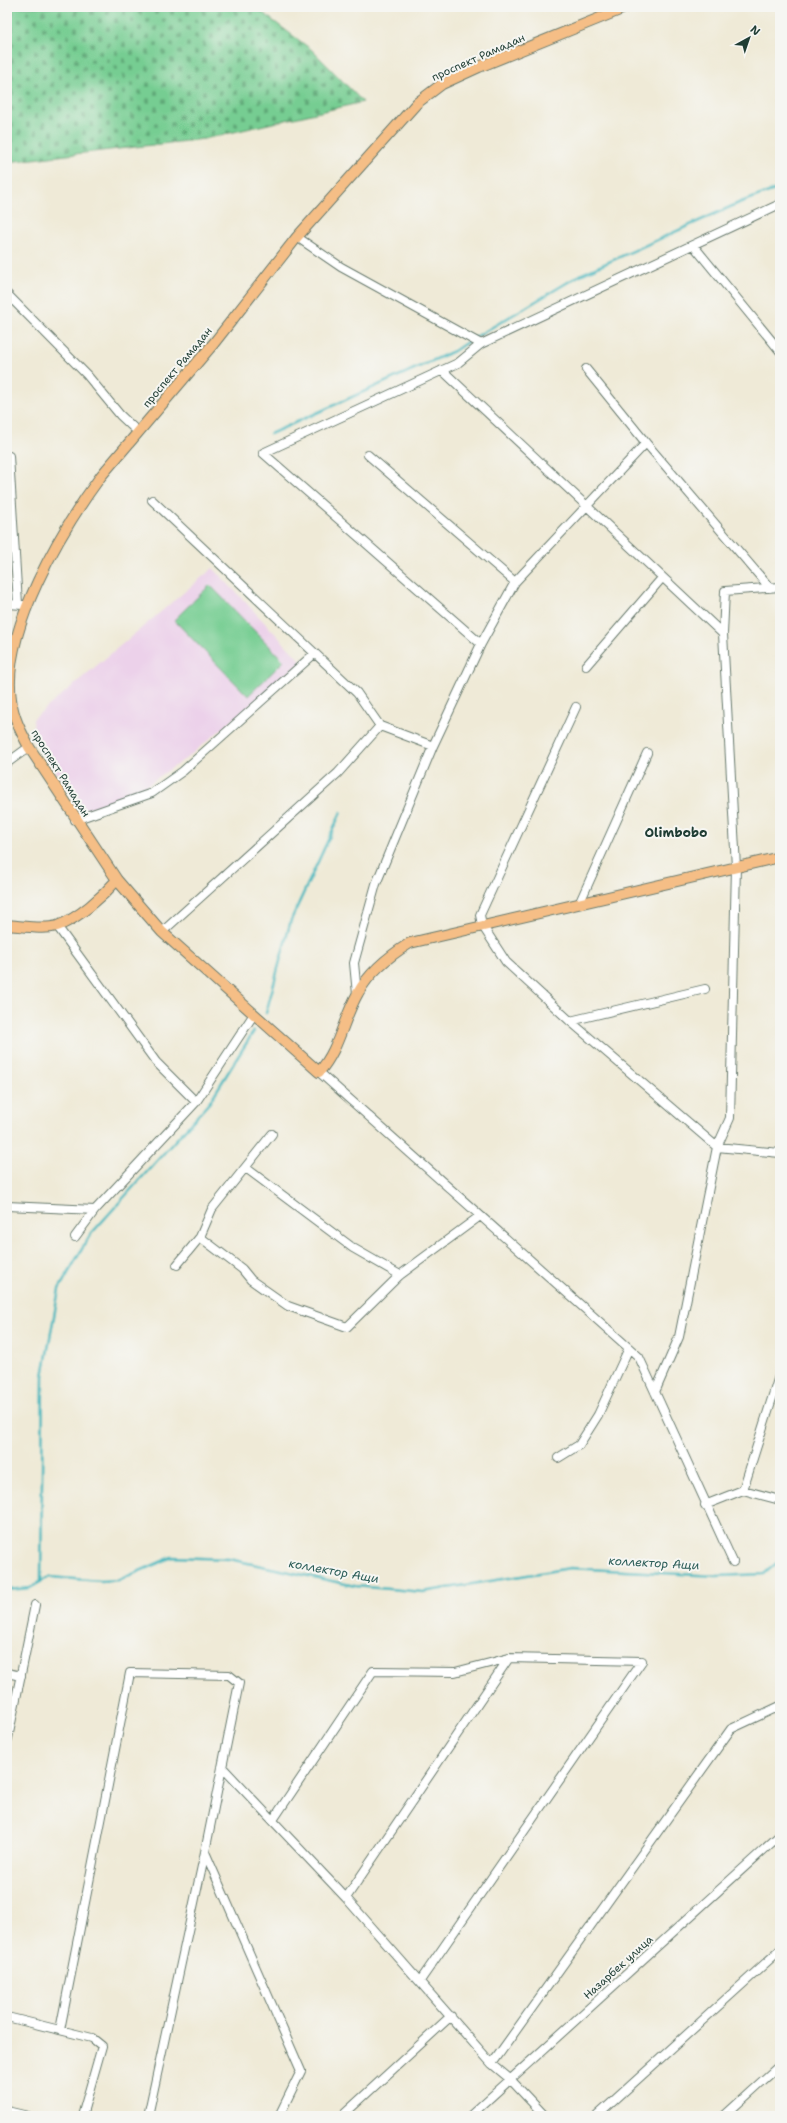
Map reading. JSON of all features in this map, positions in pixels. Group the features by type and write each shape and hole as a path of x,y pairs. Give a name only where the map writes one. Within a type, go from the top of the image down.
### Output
{"main road":[{"name":"проспект Рамадан","path":"319,1072 162,932 117,880 29,747 14,714 10,691 23,604 73,516 101,476 214,343 297,237 395,126 428,94 442,84 479,67 627,7"},
{"path":"319,1072 329,1061 357,994 382,962 410,943 580,902 780,857"},
{"path":"7,925 57,926 90,905 104,894 117,880"}],"street":[{"path":"481,644 263,453 458,363 478,342 780,204"},
{"path":"297,237 341,267 478,342"},
{"path":"693,245 780,351"},
{"path":"7,294 87,375 120,415 138,432"},
{"path":"586,369 646,443 770,588"},
{"path":"442,370 587,504 662,578 723,634"},
{"path":"357,994 354,963 376,884 433,746 481,644 515,582 646,443"},
{"path":"368,454 515,582"},
{"path":"7,456 9,456 23,604 7,604"},
{"path":"152,500 357,693 380,726 433,746"},
{"path":"586,666 662,578"},
{"path":"655,1392 679,1337 717,1147 730,1118 736,867 723,634 725,591 780,587"},
{"path":"76,820 152,792 183,771 314,654"},
{"path":"576,707 480,915 482,925 506,962 570,1020 717,1147 780,1153"},
{"path":"162,932 338,773 380,726"},
{"path":"7,763 29,747"},
{"path":"580,902 647,753"},
{"path":"57,926 156,1062 196,1102"},
{"path":"570,1020 705,989"},
{"path":"75,1237 95,1210 196,1102 254,1014"},
{"path":"319,1072 639,1357 705,1505 733,1562"},
{"path":"177,1264 200,1237 212,1209 272,1134"},
{"path":"246,1168 352,1248 400,1275"},
{"path":"7,1206 95,1210"},
{"path":"200,1237 242,1270 251,1280 288,1306 347,1327 400,1275 480,1216"},
{"path":"558,1458 579,1445 598,1415 629,1348"},
{"path":"743,1490 780,1373"},
{"path":"705,1505 743,1490 780,1500"},
{"path":"7,1742 35,1605"},
{"path":"273,1820 372,1671 455,1672 509,1658 642,1661 420,1981"},
{"path":"346,1898 509,1658"},
{"path":"7,1673 21,1676"},
{"path":"60,2030 130,1673 229,1675 238,1683 205,1852 148,2116"},
{"path":"492,2064 731,1729 780,1706"},
{"path":"222,1767 346,1898 492,2064 545,2116"},
{"name":"Назарбек улица","path":"470,2116 780,1835"},
{"path":"205,1852 301,2071 279,2116"},
{"path":"597,2116 780,1950"},
{"path":"342,2116 451,2016"},
{"path":"7,2017 92,2038 102,2046 82,2116"},
{"path":"724,2116 780,2065"},
{"path":"7,2111 28,2116"}],"shaded area":[{"path":"213,568 302,662 188,757 132,795 83,811 34,739 33,719"}],"green space":[{"path":"7,7 255,7 312,50 363,102 204,139 7,162"},
{"path":"210,585 284,661 248,696 174,620"}],"waterway":[{"path":"474,338 580,275 741,202 780,188"},
{"path":"270,434 454,351 470,340"},
{"path":"266,1013 291,920 341,812"},
{"path":"41,1582 43,1376 59,1289 90,1235 209,1103 254,1031"},
{"name":"коллектор Ащи","path":"7,1590 30,1588 49,1577 101,1581 119,1580 172,1557 229,1559 355,1586 423,1592 570,1568 717,1576 764,1574 780,1560"}],"district":[{"name":"Olimbobo","path":"676,832"}]}
